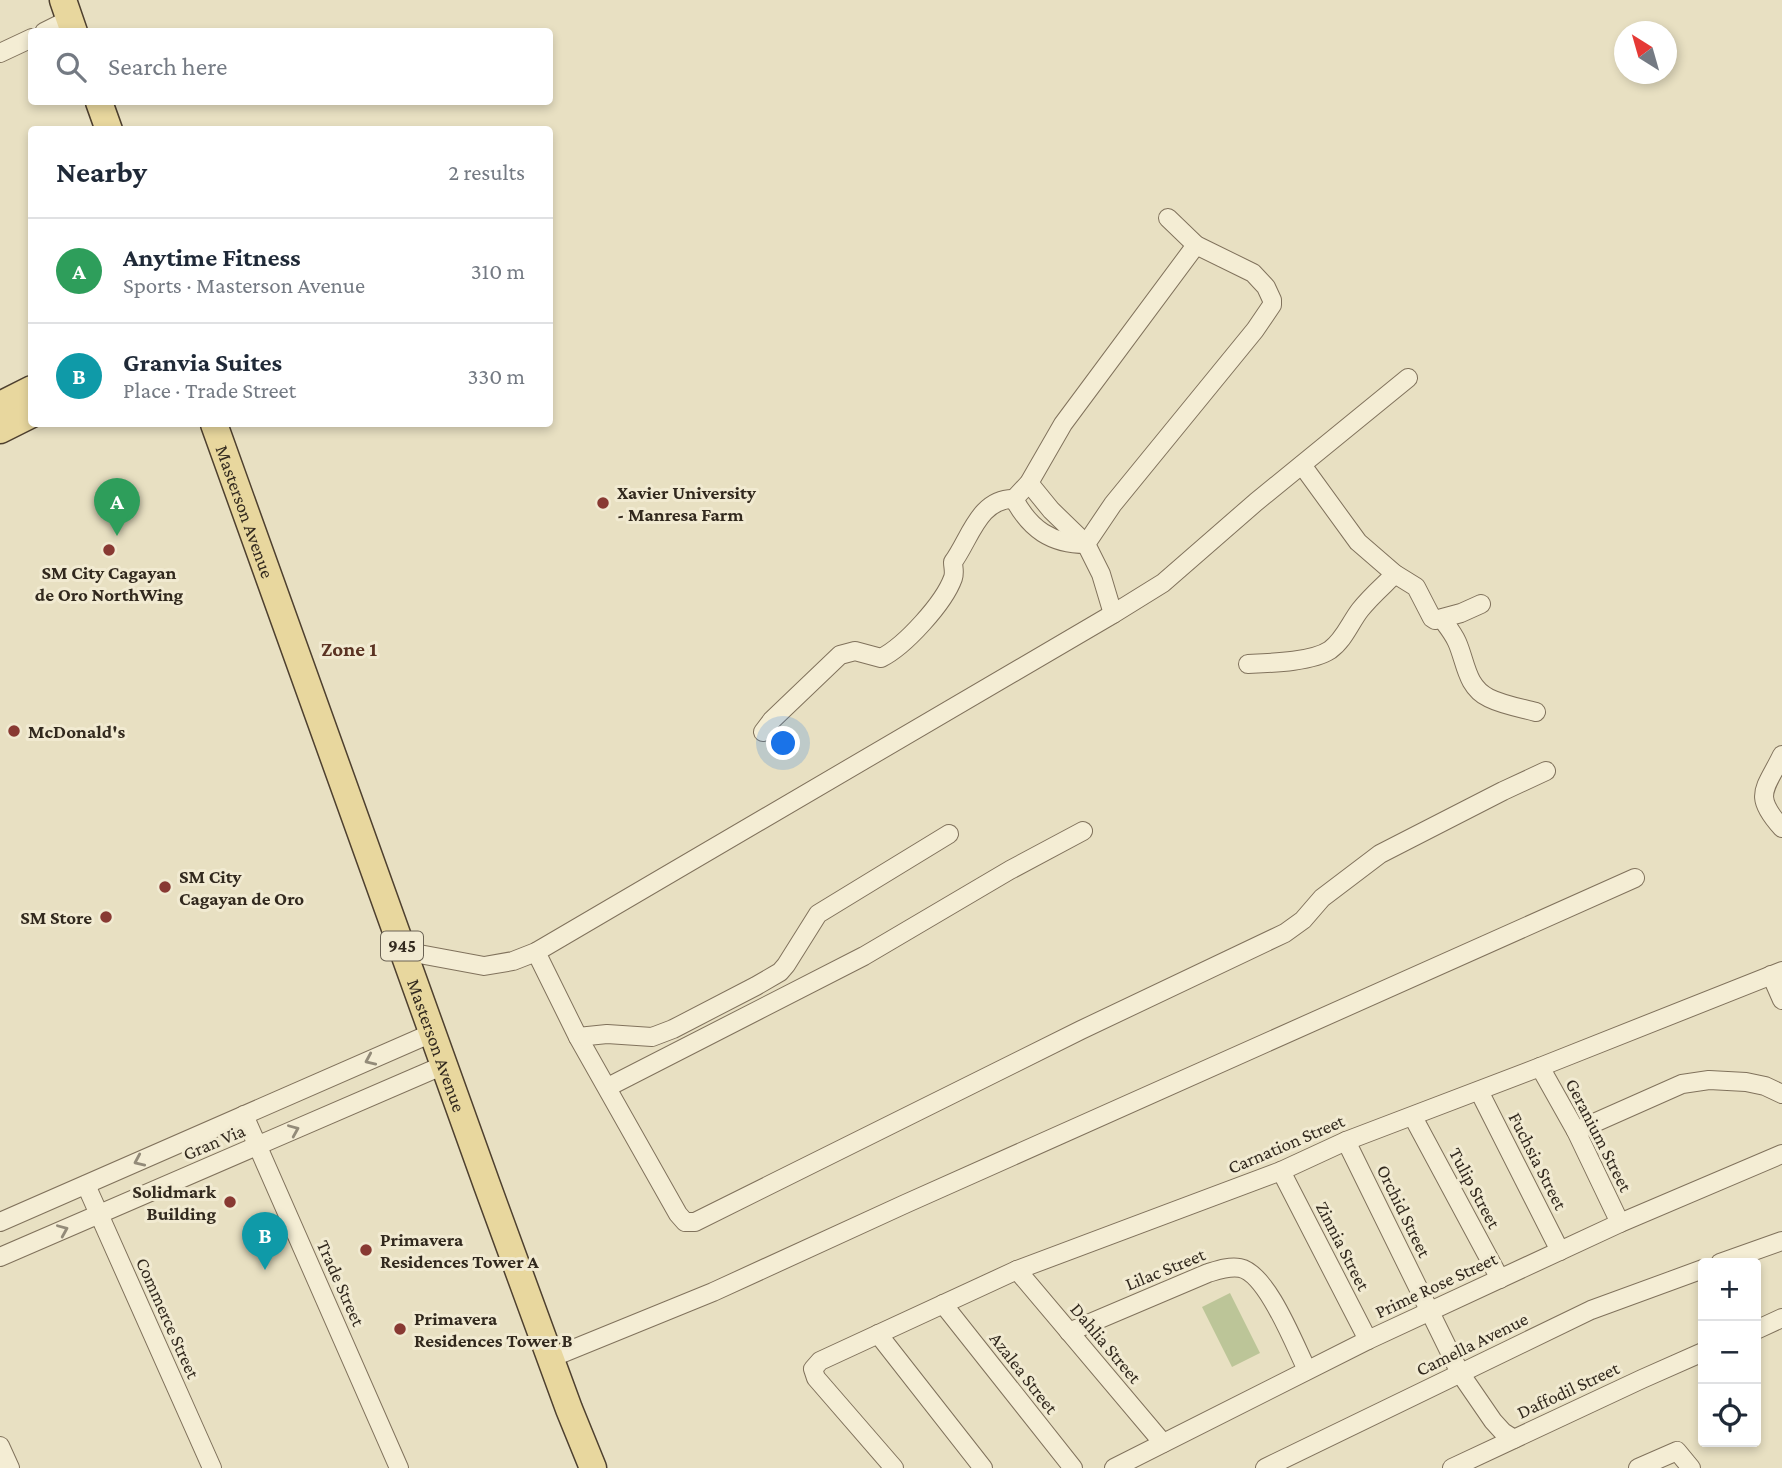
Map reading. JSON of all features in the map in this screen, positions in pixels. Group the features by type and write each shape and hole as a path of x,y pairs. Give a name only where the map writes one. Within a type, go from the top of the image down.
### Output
{"main road":[{"path":"100,105 108,126"},
{"path":"0,405 28,391"},
{"path":"0,430 28,416"},
{"name":"Masterson Avenue","path":"215,427 432,1033 593,1468"}],"street":[{"path":"51,28 69,17"},
{"path":"0,53 28,40"},
{"path":"1086,544 1113,504 1255,330 1272,305 1270,294 1252,273 1196,245 1168,218"},
{"path":"1014,499 1029,483 1063,424 1196,245"},
{"path":"403,951 484,966 513,961 536,952 1163,583 1256,502 1408,378"},
{"path":"1302,465 1358,542 1395,574 1416,587 1432,618 1442,619 1481,604"},
{"path":"1029,483 1051,510 1086,544 1101,574 1113,614"},
{"path":"763,732 837,657 855,651 881,658 911,634 944,595 954,576 953,562 981,514 997,501 1004,498 1014,499"},
{"path":"1014,499 1023,516 1038,529 1066,542 1086,544"},
{"path":"1248,664 1318,656 1330,650 1359,611 1395,574"},
{"path":"1442,619 1458,644 1475,687 1488,697 1536,712"},
{"path":"1782,755 1778,775 1764,792 1763,801 1782,828"},
{"path":"536,952 578,1037 678,1214 685,1222 695,1222 1081,1030 1295,928 1322,898 1380,854 1546,771"},
{"path":"608,1087 864,956 1010,870 1083,831"},
{"path":"578,1037 607,1034 652,1037 756,986 780,972 818,914 949,834"},
{"path":"551,1358 713,1292 1635,878"},
{"path":"1776,973 1782,1000"},
{"name":"Carnation Street","path":"894,1468 816,1378 813,1369 820,1360 1017,1270 1281,1171 1346,1142 1776,973"},
{"name":"Gran Via","path":"0,1222 432,1033"},
{"name":"Gran Via","path":"0,1257 444,1065"},
{"name":"Geranium Street","path":"1540,1067 1576,1131 1620,1223"},
{"path":"1576,1131 1682,1084 1709,1080 1746,1082 1765,1086 1782,1094"},
{"name":"Fuchsia Street","path":"1479,1091 1560,1251"},
{"name":"Trade Street","path":"244,1115 399,1468"},
{"name":"Tulip Street","path":"1413,1117 1500,1279"},
{"name":"Orchid Street","path":"1346,1142 1460,1373 1493,1421 1514,1439"},
{"name":"Prime Rose Street","path":"1114,1468 1368,1340 1620,1223 1782,1154"},
{"name":"Zinnia Street","path":"1281,1171 1368,1340"},
{"name":"Commerce Street","path":"86,1185 212,1468"},
{"path":"1734,1258 1782,1241"},
{"name":"Lilac Street","path":"1069,1332 1208,1273 1241,1268 1253,1274 1270,1296 1307,1370"},
{"name":"Dahlia Street","path":"1017,1270 1163,1443"},
{"name":"Camella Avenue","path":"1265,1468 1591,1310 1698,1271"},
{"name":"Azalea Street","path":"943,1304 1073,1468"},
{"path":"1761,1328 1782,1318"},
{"path":"878,1334 983,1468"},
{"name":"Daffodil Street","path":"1452,1468 1698,1354"},
{"path":"0,1446 10,1468"},
{"path":"1638,1468 1677,1451 1691,1468"}],"green space":[{"path":"1230,1293 1260,1353 1232,1367 1202,1307"}],"place":[{"name":"Xavier University - Manresa Farm","path":"603,503"},
{"name":"Anytime Fitness","path":"117,536"},
{"name":"SM City Cagayan de Oro NorthWing","path":"109,550"},
{"name":"McDonald's","path":"14,731"},
{"name":"SM City Cagayan de Oro","path":"165,887"},
{"name":"SM Store","path":"106,917"},
{"name":"Solidmark Building","path":"230,1202"},
{"name":"Primavera Residences Tower A","path":"366,1250"},
{"name":"Granvia Suites","path":"265,1270"},
{"name":"Primavera Residences Tower B","path":"400,1329"}],"district":[{"name":"Zone 1","path":"349,649"}]}
